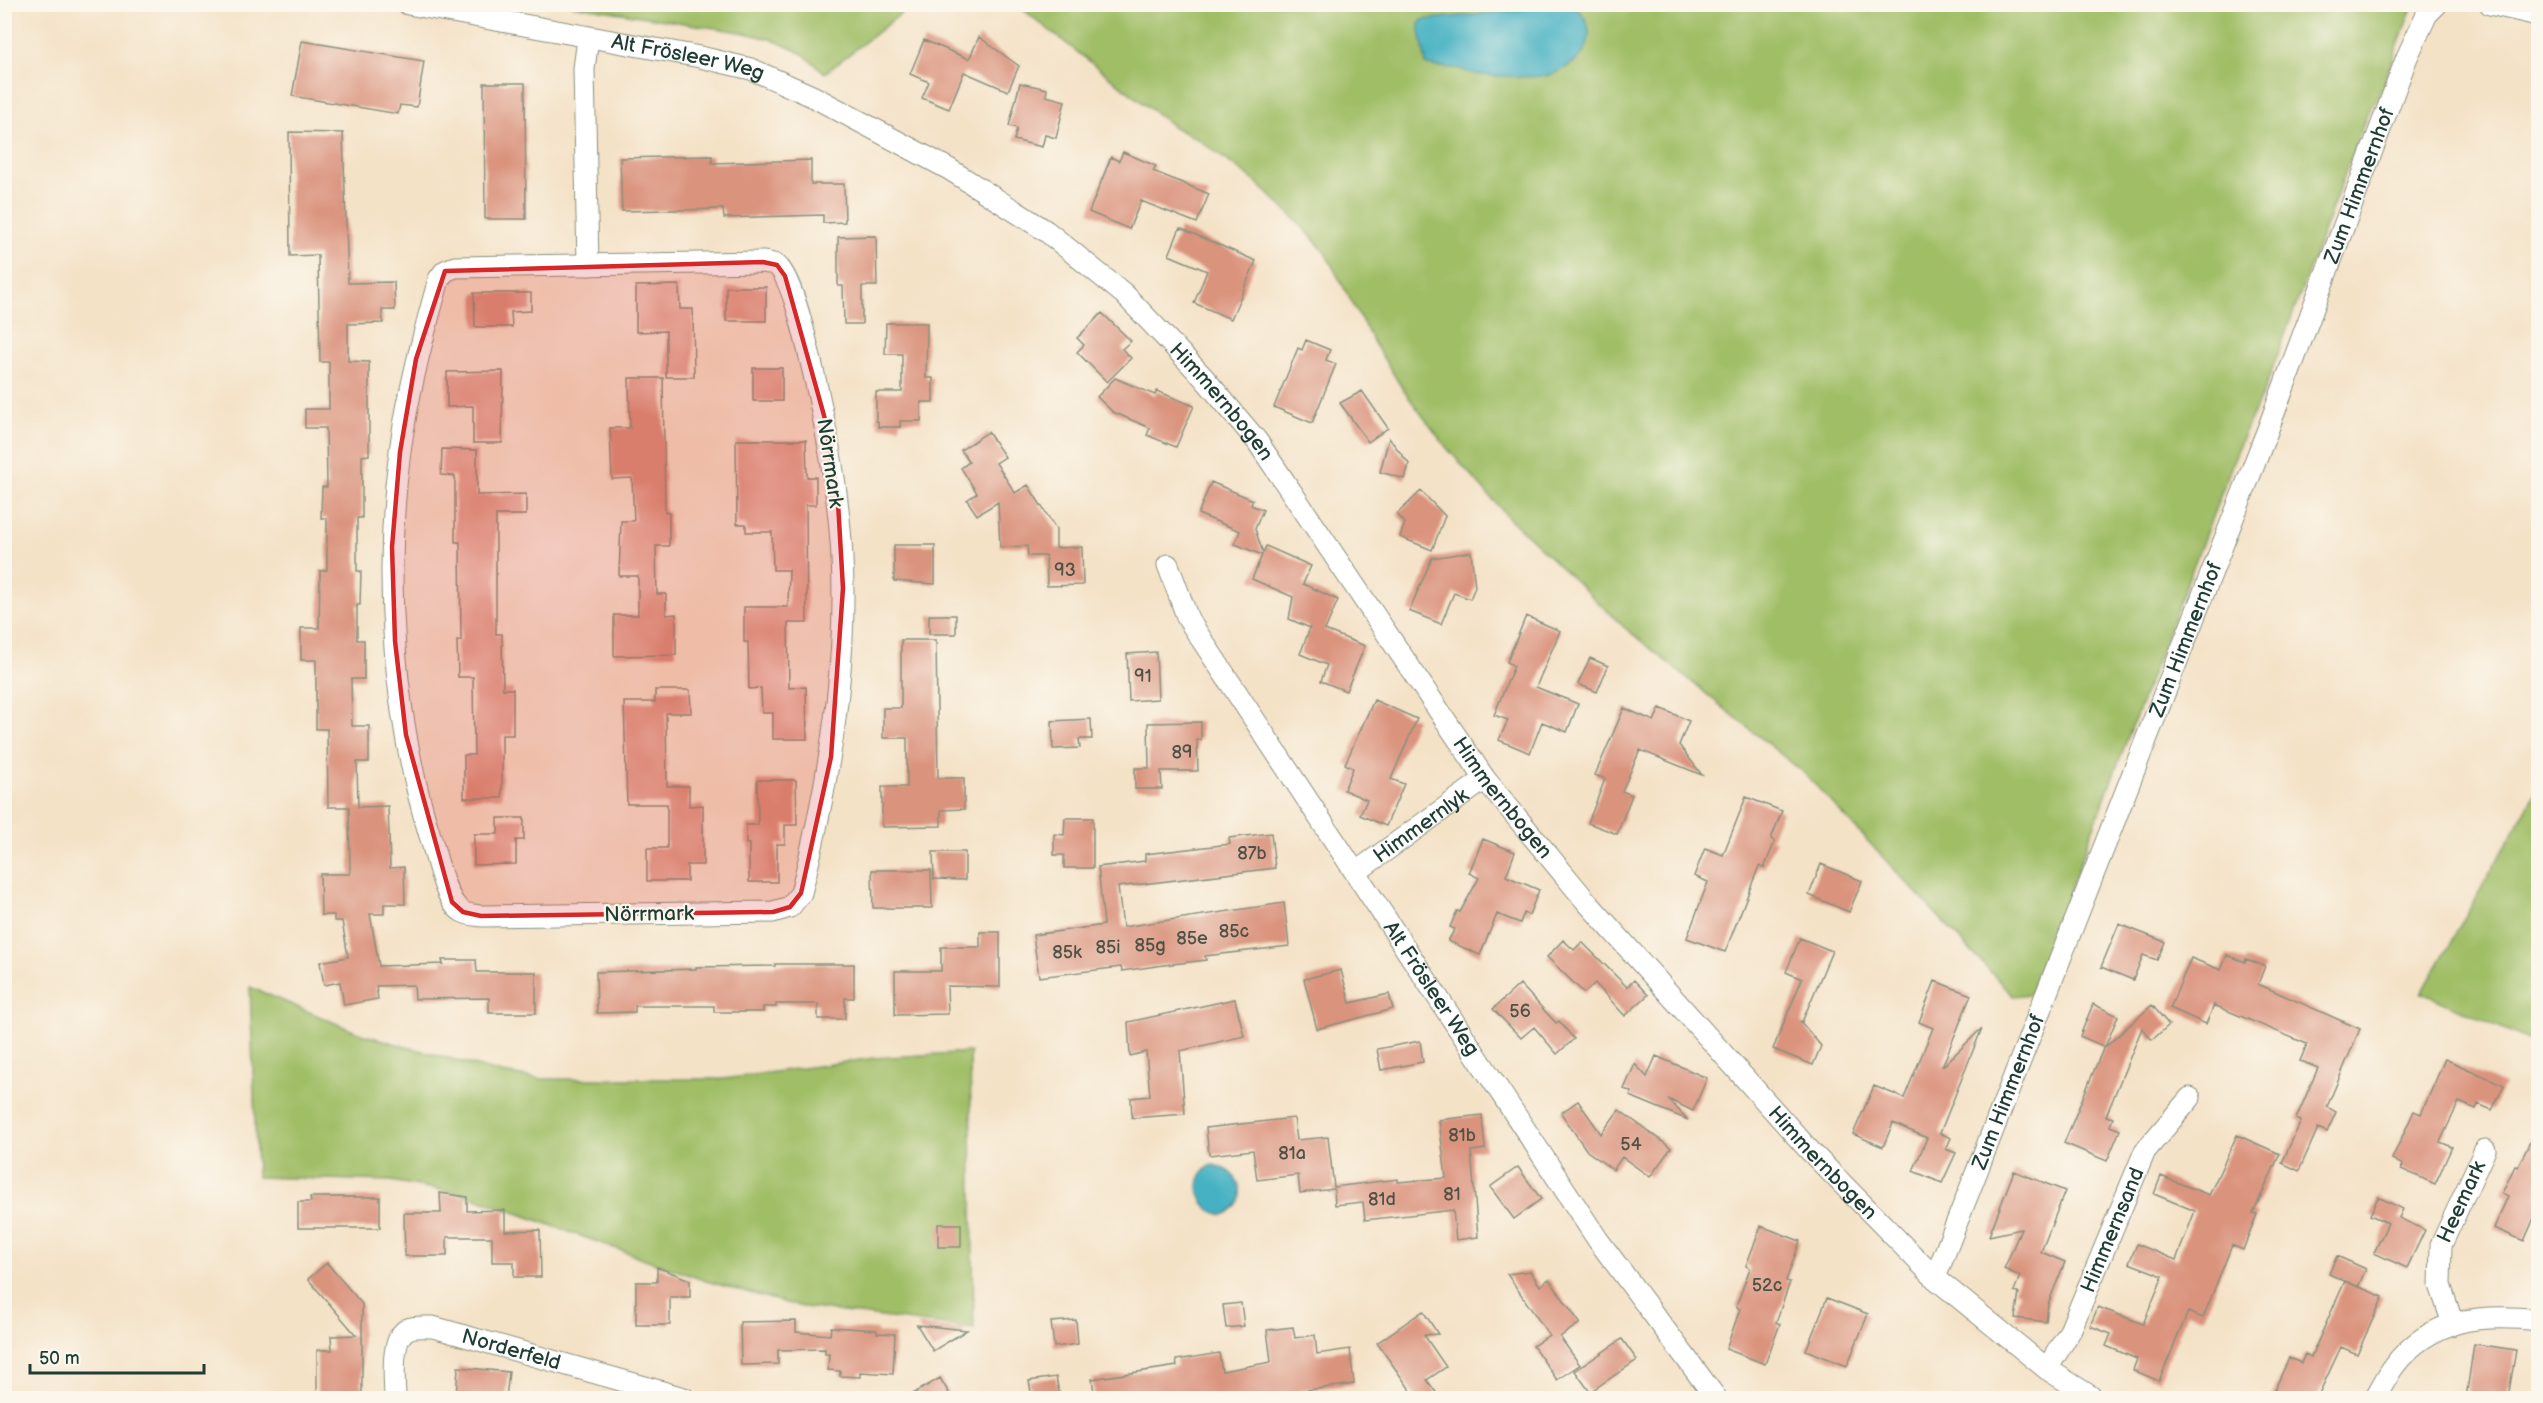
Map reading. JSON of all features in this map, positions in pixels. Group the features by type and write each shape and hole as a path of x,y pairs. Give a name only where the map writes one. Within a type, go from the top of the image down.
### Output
{"street":[{"name":"Alt Frösleer Weg","path":"408,4 700,57 751,69 814,97 949,169"},
{"name":"Zum Himmernhof","path":"1935,1278 2268,429 2407,57 2427,14 2437,4"},
{"path":"2490,4 2538,15"},
{"path":"588,38 584,69 588,265"},
{"name":"Himmernbogen","path":"949,169 1046,231 1124,294 1204,378 1257,441 1485,779 1586,901 1810,1151 1935,1278 2047,1369 2093,1398"},
{"name":"Nörrmark","path":"763,262 777,265 786,276 806,340 825,420 838,503 843,588 840,672 831,757 816,835 801,893 790,907 773,912 481,916 464,912 452,902 427,827 405,723 395,641 392,547 400,452 416,359 439,279 445,271 455,267 588,265 763,262"},
{"name":"Alt Frösleer Weg","path":"1168,565 1188,619 1598,1240 1716,1398"},
{"name":"Himmernlyk","path":"1356,873 1485,779"},
{"name":"Himmernsand","path":"2047,1369 2070,1331 2145,1151 2190,1098"},
{"name":"Heemark","path":"2453,1324 2440,1285 2441,1245 2484,1150"},
{"path":"2375,1398 2394,1366 2410,1348 2430,1334 2453,1324 2483,1317 2538,1320"},
{"name":"Norderfeld","path":"395,1398 395,1349 401,1336 408,1329 433,1327 684,1398"}],"highlighted area":[{"path":"763,262 777,265 785,276 825,419 838,503 843,588 831,757 801,893 790,907 773,912 481,916 463,912 452,902 406,735 395,641 392,547 400,452 416,359 445,271"}],"green space":[{"path":"571,5 912,5 825,73 803,54 771,39"},
{"path":"1017,5 2413,5 2377,100 2369,109 2264,391 2243,436 2030,994 2013,996 1804,773 1625,628 1508,517 1446,447 1404,391 1374,343 1324,251 1299,223 1256,182 1199,140 1174,127"},
{"path":"2538,788 2538,1044 2422,993"},
{"path":"250,987 361,1034 502,1073 540,1079 724,1079 874,1058 970,1052 974,1329 797,1306 706,1281 467,1195 391,1181 257,1177"}],"water":[{"path":"1564,5 1572,7 1584,16 1589,38 1580,57 1558,72 1535,76 1491,75 1426,64 1419,25 1422,20"},
{"path":"1213,1165 1230,1173 1240,1187 1238,1202 1224,1215 1208,1208 1199,1193 1200,1177"}],"building":[{"path":"979,37 1019,66 1008,91 964,72 949,109 922,98 929,82 910,74 924,40 969,59"},
{"path":"302,41 424,61 417,107 400,105 398,114 292,96"},
{"path":"484,83 525,83 526,219 485,219"},
{"path":"1020,83 1047,89 1046,96 1065,101 1056,138 1045,135 1042,147 1014,140 1017,128 1009,126"},
{"path":"289,132 343,133 348,283 394,282 395,310 382,310 383,323 348,324 348,361 369,362 369,455 362,456 362,518 357,518 357,571 361,571 360,605 357,605 357,640 364,640 364,679 351,679 352,726 369,726 369,762 357,762 358,807 388,806 390,868 404,867 405,904 384,904 384,914 370,914 379,966 443,964 442,960 476,960 477,972 536,972 536,1013 489,1013 489,998 415,999 414,985 376,986 378,999 344,1005 340,982 324,985 320,962 348,957 342,921 334,921 334,915 321,915 320,874 350,874 349,807 328,807 327,729 316,729 316,660 301,660 301,628 319,628 320,571 327,570 327,518 321,518 322,487 327,487 326,428 305,428 305,409 329,409 329,362 320,362 318,255 290,256"},
{"path":"1123,152 1156,166 1153,171 1209,194 1197,223 1141,201 1129,229 1089,212 1111,157 1119,161"},
{"path":"712,156 712,163 811,160 811,184 844,184 845,222 823,223 823,215 724,218 723,209 622,211 620,158"},
{"path":"1180,228 1256,261 1231,319 1194,303 1207,271 1169,255"},
{"path":"876,236 877,286 862,286 862,324 844,324 843,286 838,286 838,237"},
{"path":"679,285 680,309 693,309 694,377 666,377 666,331 636,332 636,286"},
{"path":"726,287 766,287 766,321 726,321"},
{"path":"474,293 531,293 531,311 511,312 512,327 475,327"},
{"path":"1102,313 1131,341 1122,349 1131,358 1107,382 1077,352 1084,345 1077,338"},
{"path":"886,323 927,323 926,378 933,378 933,402 921,402 921,421 900,421 900,427 878,427 878,421 876,421 876,392 902,392 902,354 885,354"},
{"path":"1306,340 1330,350 1326,360 1336,364 1312,423 1274,407 1298,348 1302,350"},
{"path":"753,368 782,368 782,401 753,401"},
{"path":"503,371 502,443 473,443 473,406 447,407 447,372"},
{"path":"629,378 663,378 665,512 669,512 669,546 656,546 657,594 666,594 666,615 676,614 676,655 614,656 614,615 638,615 638,576 619,576 621,521 634,521 632,478 612,479 610,428 630,428"},
{"path":"1115,378 1155,395 1157,391 1194,406 1176,447 1147,435 1150,428 1113,412 1097,397"},
{"path":"1362,391 1388,428 1368,442 1340,403"},
{"path":"988,432 1005,457 996,463 1015,493 1028,485 1056,529 1056,548 1082,547 1083,585 1047,586 1046,556 1028,556 1027,546 1000,547 998,502 977,515 967,500 977,493 961,468 969,462 961,450"},
{"path":"1389,438 1409,464 1405,479 1380,472"},
{"path":"736,440 806,440 807,477 816,477 816,505 806,505 807,623 788,623 789,688 806,687 807,739 773,739 773,713 762,713 761,688 749,689 748,642 744,642 744,607 788,607 789,570 773,570 772,532 746,532 746,524 737,524"},
{"path":"442,449 477,450 477,495 526,494 526,515 496,515 496,634 502,634 503,689 513,689 513,735 502,735 502,798 464,798 464,755 474,755 473,677 458,677 457,641 461,641 460,542 455,542 455,476 441,475"},
{"path":"1211,482 1253,500 1251,505 1263,510 1255,529 1263,553 1266,546 1311,566 1303,584 1338,600 1325,630 1365,646 1346,691 1321,681 1327,665 1300,654 1310,628 1289,619 1293,597 1252,579 1262,555 1235,544 1240,531 1198,514"},
{"path":"1421,491 1445,516 1432,550 1400,537 1405,523 1397,514"},
{"path":"894,545 935,545 935,584 894,581"},
{"path":"1471,552 1475,587 1470,599 1454,593 1441,624 1409,611 1432,558"},
{"path":"929,615 956,615 956,634 929,634"},
{"path":"1526,616 1560,631 1536,687 1578,704 1567,732 1542,722 1530,753 1499,740 1508,720 1494,715 1514,666 1507,662"},
{"path":"901,640 936,640 938,778 964,778 964,809 941,810 941,826 882,827 882,787 907,787 907,738 883,738 883,708 901,708"},
{"path":"1156,652 1158,699 1129,701 1127,654"},
{"path":"1590,658 1608,666 1597,692 1578,684"},
{"path":"655,690 690,690 691,713 666,713 667,786 689,786 689,806 703,805 703,865 687,865 687,881 647,881 647,848 667,848 667,804 627,804 624,702 655,702"},
{"path":"1374,700 1417,719 1391,779 1404,784 1386,826 1360,815 1367,800 1344,790 1353,768 1345,764"},
{"path":"1624,708 1654,721 1660,708 1689,721 1679,745 1702,775 1640,750 1622,791 1632,795 1617,834 1588,823 1605,779 1595,775"},
{"path":"1091,719 1092,739 1079,739 1080,748 1053,749 1052,721"},
{"path":"1201,722 1201,740 1197,740 1198,771 1161,771 1162,789 1135,789 1135,768 1149,768 1148,723"},
{"path":"757,780 796,780 797,825 785,825 785,844 777,844 777,882 749,882 749,844 746,844 746,825 758,825"},
{"path":"1746,797 1782,811 1771,839 1775,841 1764,868 1759,866 1725,952 1687,938 1708,882 1694,876 1705,848 1723,855"},
{"path":"498,818 524,818 524,840 516,840 516,864 474,865 474,834 498,834"},
{"path":"1065,818 1093,818 1093,868 1064,868 1064,855 1054,855 1054,834 1064,835"},
{"path":"1271,833 1275,868 1118,887 1123,927 1284,903 1289,946 1205,956 1206,960 1122,971 1121,967 1039,977 1033,935 1104,925 1098,867 1145,861 1145,854 1230,844 1229,838"},
{"path":"1483,839 1515,852 1506,876 1539,890 1529,915 1524,913 1520,923 1497,914 1480,955 1448,941 1455,929 1450,927 1457,911 1460,912 1479,878 1469,873"},
{"path":"933,852 965,852 965,880 934,879"},
{"path":"1821,864 1862,881 1849,912 1809,895"},
{"path":"872,870 931,870 932,908 873,908"},
{"path":"2119,924 2165,942 2157,960 2143,955 2133,980 2101,967"},
{"path":"980,932 1000,932 1000,987 947,986 948,1014 895,1015 895,971 941,971 941,947 980,947"},
{"path":"1800,938 1832,951 1802,1022 1800,1021 1821,1046 1813,1065 1773,1049 1802,979 1786,972"},
{"path":"1563,940 1574,950 1582,942 1627,987 1634,980 1648,995 1625,1016 1595,983 1584,993 1547,957"},
{"path":"2227,955 2265,966 2258,984 2360,1029 2327,1107 2336,1112 2327,1132 2318,1128 2299,1171 2282,1163 2301,1121 2296,1119 2318,1068 2300,1061 2307,1044 2214,1005 2206,1024 2170,1008 2191,958 2221,970"},
{"path":"775,964 854,964 854,998 845,998 845,1019 818,1019 818,1004 776,1004 776,1007 763,1007 763,1012 714,1012 714,1006 635,1006 635,1012 597,1013 596,972 775,966"},
{"path":"1341,970 1350,1003 1389,994 1393,1009 1317,1029 1304,979"},
{"path":"1935,981 1971,995 1942,1067 1982,1028 1940,1133 1951,1138 1946,1149 1956,1153 1942,1183 1913,1171 1927,1138 1893,1123 1883,1147 1853,1134 1874,1086 1904,1098 1933,1028 1919,1022"},
{"path":"1520,984 1556,1023 1559,1021 1574,1039 1557,1054 1534,1027 1521,1038 1493,1009"},
{"path":"1235,999 1244,1036 1180,1051 1185,1114 1132,1118 1131,1098 1150,1096 1146,1052 1130,1056 1128,1022"},
{"path":"2093,1004 2118,1016 2105,1047 2080,1036"},
{"path":"2152,1005 2169,1025 2152,1040 2142,1028 2106,1116 2113,1118 2110,1126 2120,1130 2107,1161 2064,1143 2103,1049"},
{"path":"1420,1041 1423,1062 1381,1070 1377,1049"},
{"path":"1656,1056 1707,1078 1693,1111 1668,1099 1688,1120 1630,1096 1632,1092 1624,1089 1635,1064 1647,1077"},
{"path":"2445,1059 2504,1085 2492,1110 2478,1104 2476,1109 2459,1102 2440,1142 2452,1147 2435,1184 2401,1169 2403,1165 2392,1159 2414,1111 2421,1114"},
{"path":"1578,1101 1601,1134 1619,1110 1671,1148 1650,1177 1622,1157 1613,1170 1587,1151 1561,1113"},
{"path":"1482,1115 1485,1149 1471,1151 1478,1237 1456,1240 1453,1210 1365,1220 1363,1202 1335,1205 1334,1189 1300,1193 1298,1175 1257,1180 1253,1150 1209,1155 1206,1128 1294,1118 1297,1140 1328,1137 1334,1187 1398,1179 1398,1182 1446,1178 1439,1120"},
{"path":"2538,1125 2538,1209 2524,1241 2494,1228 2508,1196 2502,1193 2515,1166 2518,1167"},
{"path":"2237,1135 2280,1154 2253,1213 2257,1214 2243,1250 2232,1245 2203,1318 2188,1312 2159,1381 2133,1370 2137,1359 2106,1346 2111,1334 2090,1326 2098,1307 2143,1324 2163,1276 2129,1263 2137,1244 2176,1260 2195,1211 2154,1194 2161,1176 2209,1195"},
{"path":"1518,1167 1541,1199 1514,1219 1490,1187"},
{"path":"2014,1171 2065,1191 2041,1252 2065,1262 2048,1304 2046,1322 2015,1318 2019,1293 2014,1291 2020,1276 2004,1269 2021,1229 1989,1236"},
{"path":"440,1193 467,1197 467,1211 505,1210 505,1231 540,1230 541,1277 514,1277 514,1262 492,1262 492,1237 447,1237 447,1256 405,1256 404,1213 441,1213"},
{"path":"310,1197 380,1197 380,1228 298,1228 298,1202 311,1202"},
{"path":"2378,1197 2403,1209 2399,1218 2425,1230 2407,1268 2374,1253 2388,1223 2370,1215"},
{"path":"938,1224 961,1224 961,1247 938,1247"},
{"path":"1761,1226 1800,1241 1786,1281 1790,1282 1776,1322 1780,1324 1765,1364 1726,1349 1740,1309 1736,1307 1750,1268 1746,1266"},
{"path":"2337,1256 2366,1269 2358,1287 2329,1274"},
{"path":"327,1263 362,1304 362,1398 317,1398 317,1350 332,1350 331,1336 356,1335 308,1279"},
{"path":"657,1267 690,1280 690,1297 670,1297 670,1325 636,1325 636,1282 657,1282"},
{"path":"1530,1271 1540,1286 1549,1279 1580,1323 1560,1337 1580,1365 1557,1380 1533,1346 1549,1335 1507,1274"},
{"path":"2345,1281 2383,1297 2357,1354 2341,1347 2317,1398 2271,1398 2289,1358 2301,1363 2305,1354 2311,1357"},
{"path":"1827,1298 1868,1314 1847,1366 1806,1350"},
{"path":"1241,1303 1244,1326 1226,1328 1223,1305"},
{"path":"1423,1311 1438,1334 1424,1335 1446,1367 1427,1380 1440,1398 1416,1398 1377,1343"},
{"path":"1076,1320 1078,1344 1054,1347 1051,1322"},
{"path":"796,1321 796,1332 830,1335 831,1327 877,1330 877,1333 895,1334 893,1374 860,1372 860,1377 840,1376 840,1371 828,1370 829,1354 825,1354 825,1349 778,1350 778,1364 741,1365 740,1322"},
{"path":"917,1325 967,1330 933,1351"},
{"path":"1293,1327 1295,1338 1315,1335 1317,1354 1350,1349 1354,1384 1300,1391 1289,1394 1290,1398 1095,1398 1092,1379 1177,1366 1176,1360 1219,1353 1222,1371 1271,1362 1267,1330"},
{"path":"1622,1339 1637,1360 1590,1392 1575,1371"},
{"path":"2474,1344 2516,1350 2508,1398 2466,1398"},
{"path":"458,1367 509,1372 506,1398 456,1398"},
{"path":"1056,1377 1060,1398 1032,1398 1029,1381"},
{"path":"940,1378 952,1398 906,1398"}]}
